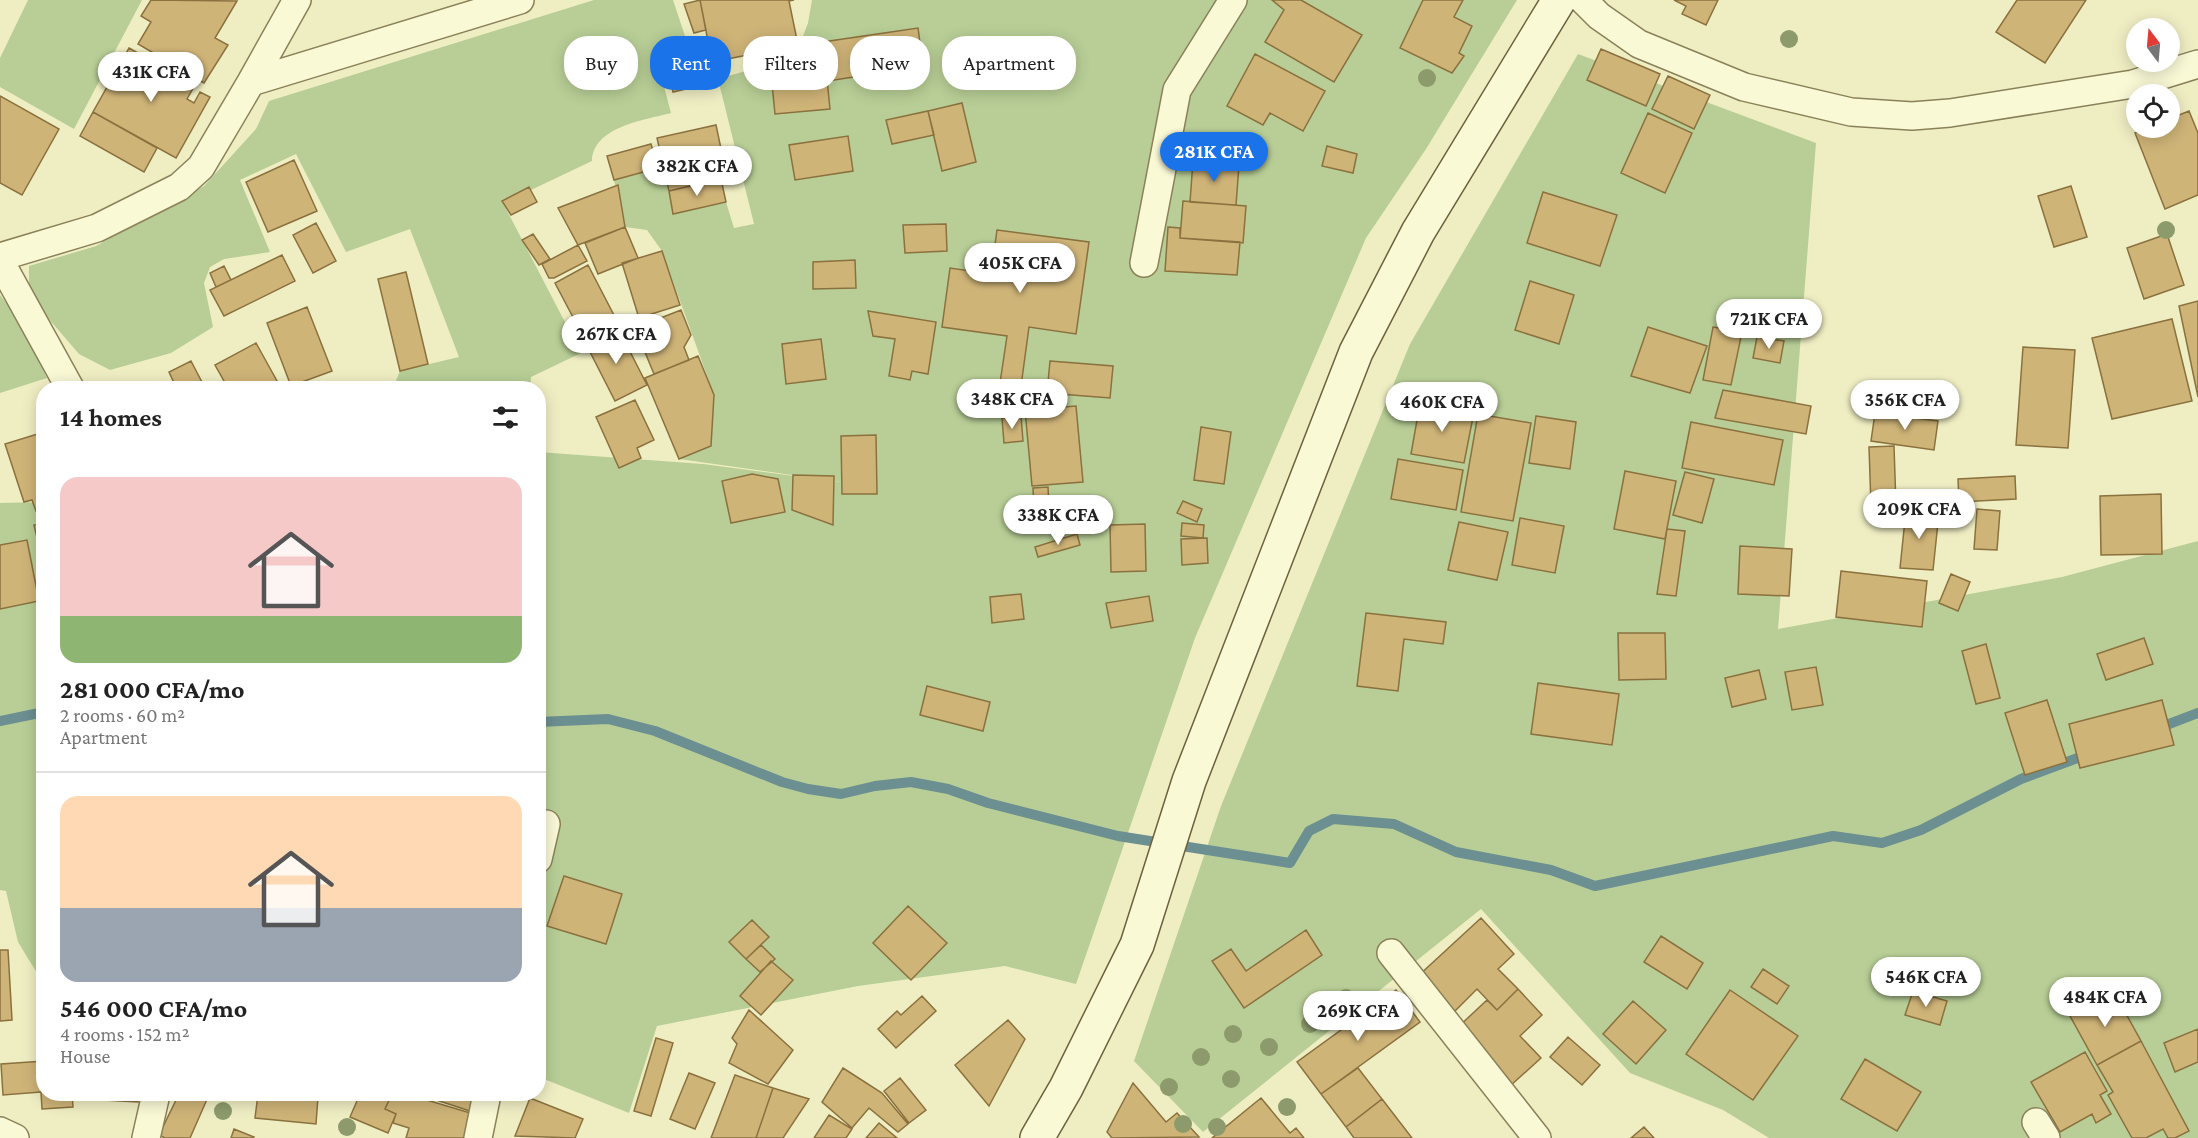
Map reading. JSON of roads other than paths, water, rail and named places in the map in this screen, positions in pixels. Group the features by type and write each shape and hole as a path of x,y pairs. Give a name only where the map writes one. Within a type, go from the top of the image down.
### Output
{"main road":[{"path":"1037,1138 1066,1088 1137,945 1189,781 1356,352 1418,232 1559,0"}],"street":[{"path":"66,381 0,259 97,228 179,187 201,168 297,0"},
{"path":"251,82 520,0"},
{"path":"1144,263 1177,90 1233,0"},
{"path":"1583,0 1599,16 1639,44 1744,87 1851,112 1912,116 1950,114 2133,84 2198,64"},
{"path":"1391,953 1537,1138"},
{"path":"146,1138 154,1101"},
{"path":"478,1138 486,1101"},
{"path":"0,1131 15,1138"}],"waterway":[{"path":"2156,729 2198,713"},
{"path":"0,721 36,714"},
{"path":"546,722 608,719 655,731 782,782 808,789 841,794 875,786 911,782 948,789 988,803 1118,836 1290,863 1309,831 1333,819 1394,824 1456,852 1551,870 1595,886 1833,836 1882,843 1921,830 2021,779 2091,753"}]}
